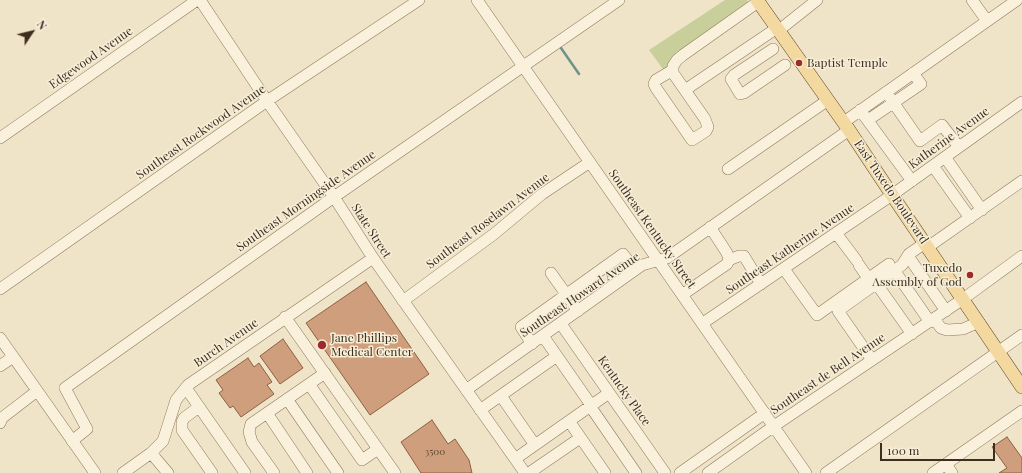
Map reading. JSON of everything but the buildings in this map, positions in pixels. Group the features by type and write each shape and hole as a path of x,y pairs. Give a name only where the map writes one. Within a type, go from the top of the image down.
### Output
{"main road":[{"name":"East Tuxedo Boulevard","path":"758,1 847,126 892,196 927,245 1022,386"}],"street":[{"name":"State Street","path":"198,0 334,197 373,258 525,473"},
{"name":"Edgewood Avenue","path":"0,138 198,0"},
{"name":"Southeast Rockwood Avenue","path":"0,289 267,101 419,0"},
{"name":"Southeast Kentucky Street","path":"477,0 806,473"},
{"name":"Southeast Morningside Avenue","path":"72,441 87,429 65,388 334,197 619,0"},
{"path":"685,90 765,36 778,30 817,0"},
{"path":"972,0 987,21"},
{"name":"Southeast Howard Avenue","path":"466,390 642,265 667,258 847,126 860,110 1017,0"},
{"path":"673,70 656,80 654,84 692,140 706,131 708,126 705,119 673,73 673,70 673,66 680,58 758,1"},
{"path":"765,36 785,65"},
{"path":"773,49 734,75 731,79 740,94 744,93 797,57"},
{"path":"868,120 921,84 913,73"},
{"path":"886,92 920,141 942,126 960,147"},
{"path":"728,169 828,100"},
{"name":"Katherine Avenue","path":"892,196 1022,102"},
{"path":"860,110 912,181"},
{"path":"945,157 982,210"},
{"name":"Southeast Roselawn Avenue","path":"403,301 494,234 542,194 590,162"},
{"path":"933,166 970,218"},
{"path":"784,268 817,315 872,280 892,265 970,218 1022,181"},
{"name":"Southeast Katherine Avenue","path":"703,323 892,196"},
{"path":"710,227 727,253 729,260"},
{"path":"836,233 912,334"},
{"path":"532,344 521,327 623,254 635,270"},
{"path":"909,255 946,311"},
{"path":"682,295 727,264 729,260 739,256 744,256 761,284"},
{"name":"Southeast de Bell Avenue","path":"708,473 774,426 946,311 1022,256"},
{"name":"Burch Avenue","path":"123,473 151,453 163,441 176,400 186,388 285,317 373,258"},
{"path":"892,265 932,320 941,328 947,330 963,329 978,322"},
{"path":"551,273 578,311"},
{"path":"872,280 838,311 872,360"},
{"path":"285,317 395,473"},
{"name":"Kentucky Place","path":"561,324 665,473"},
{"path":"826,473 1022,335"},
{"path":"543,336 636,473"},
{"path":"1,342 95,473"},
{"path":"480,410 556,356"},
{"path":"0,366 13,357"},
{"path":"274,473 252,442 249,432 251,424 325,373"},
{"path":"309,384 362,460 378,449"},
{"path":"186,388 244,473"},
{"path":"0,420 37,391"},
{"path":"515,460 609,392"},
{"path":"501,396 536,445"},
{"path":"285,401 338,473"},
{"path":"199,406 184,418 182,422 182,430 212,473"},
{"path":"933,473 949,469 1022,411"},
{"path":"267,413 307,473"},
{"path":"680,473 765,414"},
{"path":"569,421 605,473"},
{"path":"529,473 580,438"},
{"path":"151,453 168,473"}],"green space":[{"path":"725,0 747,0 752,7 665,72 649,50"}],"waterway":[{"path":"561,48 579,74"}],"place":[{"name":"Baptist Temple","path":"799,63"},
{"name":"Tuxedo Assembly of God","path":"970,275"},
{"name":"Jane Phillips Medical Center","path":"322,345"}]}
